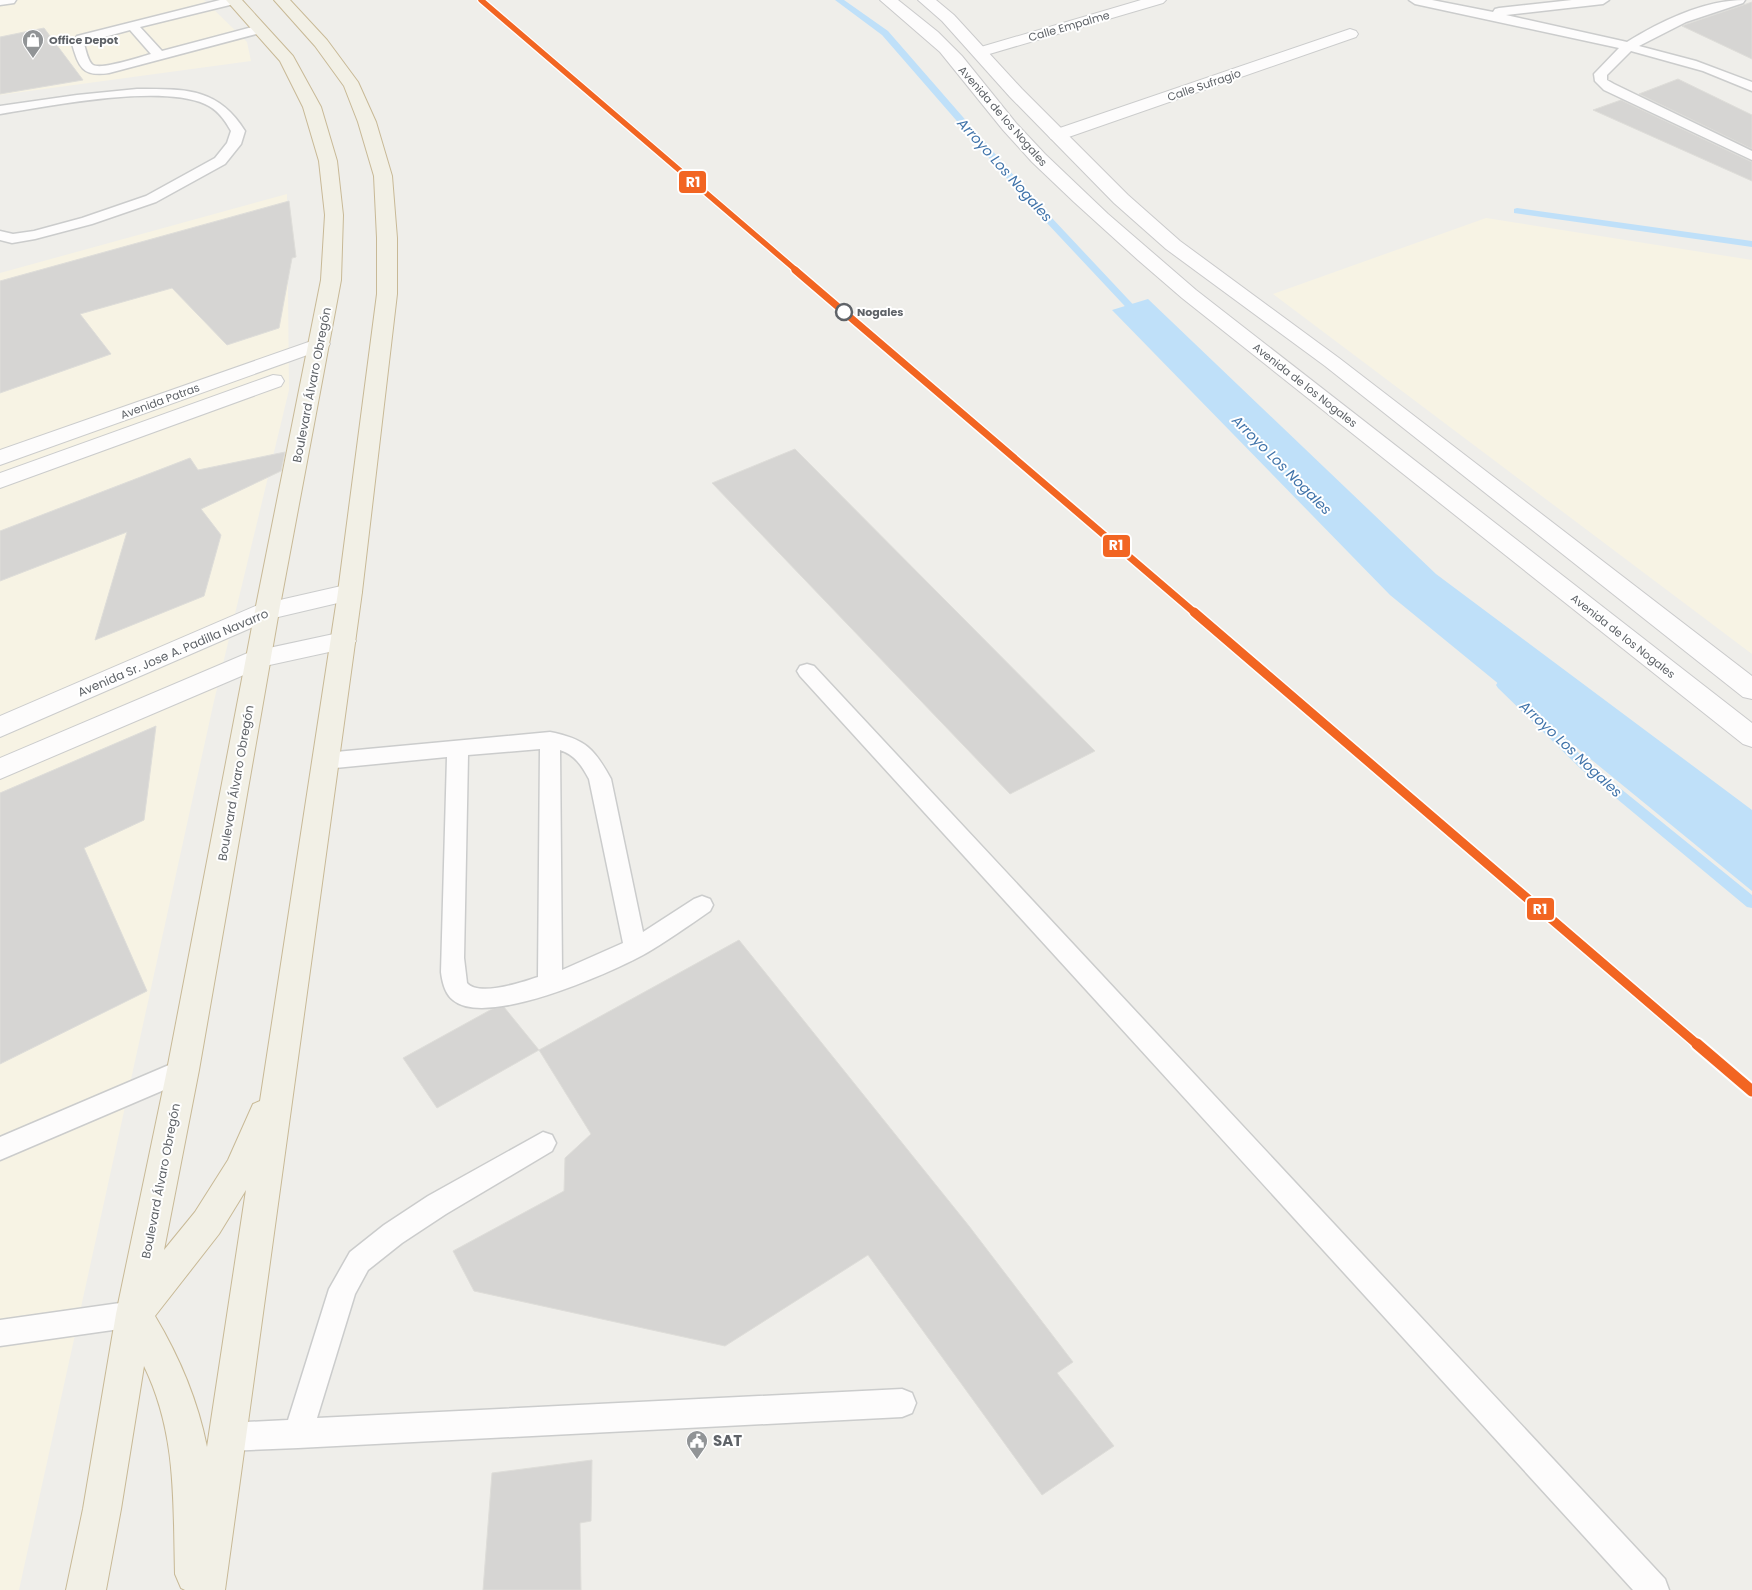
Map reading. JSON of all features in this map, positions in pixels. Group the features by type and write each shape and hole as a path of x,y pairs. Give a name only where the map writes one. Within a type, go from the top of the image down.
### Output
{"highway":[{"name":"Boulevard Álvaro Obregón","path":"86,1590 102,1509 134,1314 183,1070 267,611 331,280 334,215 328,161 312,107 287,59 234,0"},
{"path":"205,1590 350,592 387,294 387,238 383,176 367,122 352,86 321,43 282,0"},
{"path":"196,1590 189,1450 175,1394 154,1346 134,1314 207,1223 241,1169 279,1078"}],"main road":[{"name":"Avenida de los Nogales","path":"888,0 914,20 947,50 1017,136 1060,180 1116,232 1189,294 1752,737"},
{"name":"Avenida de los Nogales","path":"926,0 948,18 1016,94 1121,199 1173,245 1332,362 1752,690"},
{"name":"Calle Empalme","path":"980,52 1158,0"},
{"name":"Calle Sufragio","path":"1057,135 1350,34"},
{"name":"Avenida Patras","path":"0,458 318,355"},
{"name":"Avenida Patras","path":"0,481 318,355"},
{"name":"Avenida Sr. Jose A. Padilla Navarro","path":"0,727 267,611 350,592"},
{"path":"0,769 259,658 343,641"}],"lane":[{"path":"0,1 10,0"},
{"path":"234,0 132,25 81,40 78,44 85,67 98,72 260,29"},
{"path":"1415,0 1628,46 1706,68 1752,86"},
{"path":"1482,14 1602,0"},
{"path":"1739,0 1674,22 1628,46 1600,74 1601,81 1626,96 1752,156"},
{"path":"132,25 159,56"},
{"path":"0,110 143,93 184,94 210,101 227,114 238,131 234,144 220,160 188,180 151,199 87,221 34,236 12,238 0,235"},
{"path":"807,671 1654,1590"},
{"path":"325,761 550,740 571,743 592,763 600,779 635,948"},
{"path":"550,740 550,984"},
{"path":"458,748 452,958 454,981 462,994 477,1000 504,997 550,984 600,966 635,948 702,905"},
{"path":"0,1150 183,1070"},
{"path":"298,1434 343,1289 359,1261 394,1234 437,1205 543,1143"},
{"path":"0,1333 134,1314"},
{"path":"227,1438 902,1403"}],"shaded area":[{"path":"0,0 204,0 247,42 251,61 0,95"},
{"path":"287,194 289,390 214,701 19,1590 0,1590 0,273"},
{"path":"1486,218 1752,260 1752,654 1273,294"}],"water":[{"name":"Arroyo Los Nogales","path":"1148,299 1436,574 1752,810 1752,891 1390,595 1112,310"}],"building":[{"path":"1752,2 1752,59 1682,26 1687,24"},
{"name":"Office Depot","path":"44,28 83,80 0,94 0,37"},
{"path":"1678,79 1752,115 1752,149 1639,94"},
{"path":"1621,100 1752,162 1752,181 1593,110"},
{"path":"289,201 296,257 292,258 279,328 227,345 172,288 80,314 111,354 0,393 0,281"},
{"path":"795,449 1095,751 1010,794 712,483"},
{"path":"285,452 281,471 201,509 221,535 204,596 95,640 127,532 0,581 0,531 190,458 198,470"},
{"path":"156,726 144,820 84,848 147,991 0,1064 0,793"},
{"path":"739,940 969,1226 1073,1362 1057,1373 1114,1446 1042,1495 868,1255 725,1346 474,1291 453,1251 564,1191 565,1158 591,1134 539,1050"},
{"path":"504,1007 539,1050 437,1108 403,1058 492,1009"},
{"path":"592,1460 591,1521 580,1523 581,1590 483,1590 492,1473"}],"waterway":[{"name":"Arroyo Los Nogales","path":"839,0 885,33 1033,203 1139,316"},
{"path":"1517,211 1752,244"},
{"name":"Arroyo Los Nogales","path":"1502,685 1585,766 1752,903"}],"transit line":[{"name":"R1","path":"481,0 1752,1091"}],"place":[{"name":"Office Depot","path":"33,59"},
{"name":"Nogales","path":"844,312"},
{"name":"SAT","path":"697,1460"}]}
